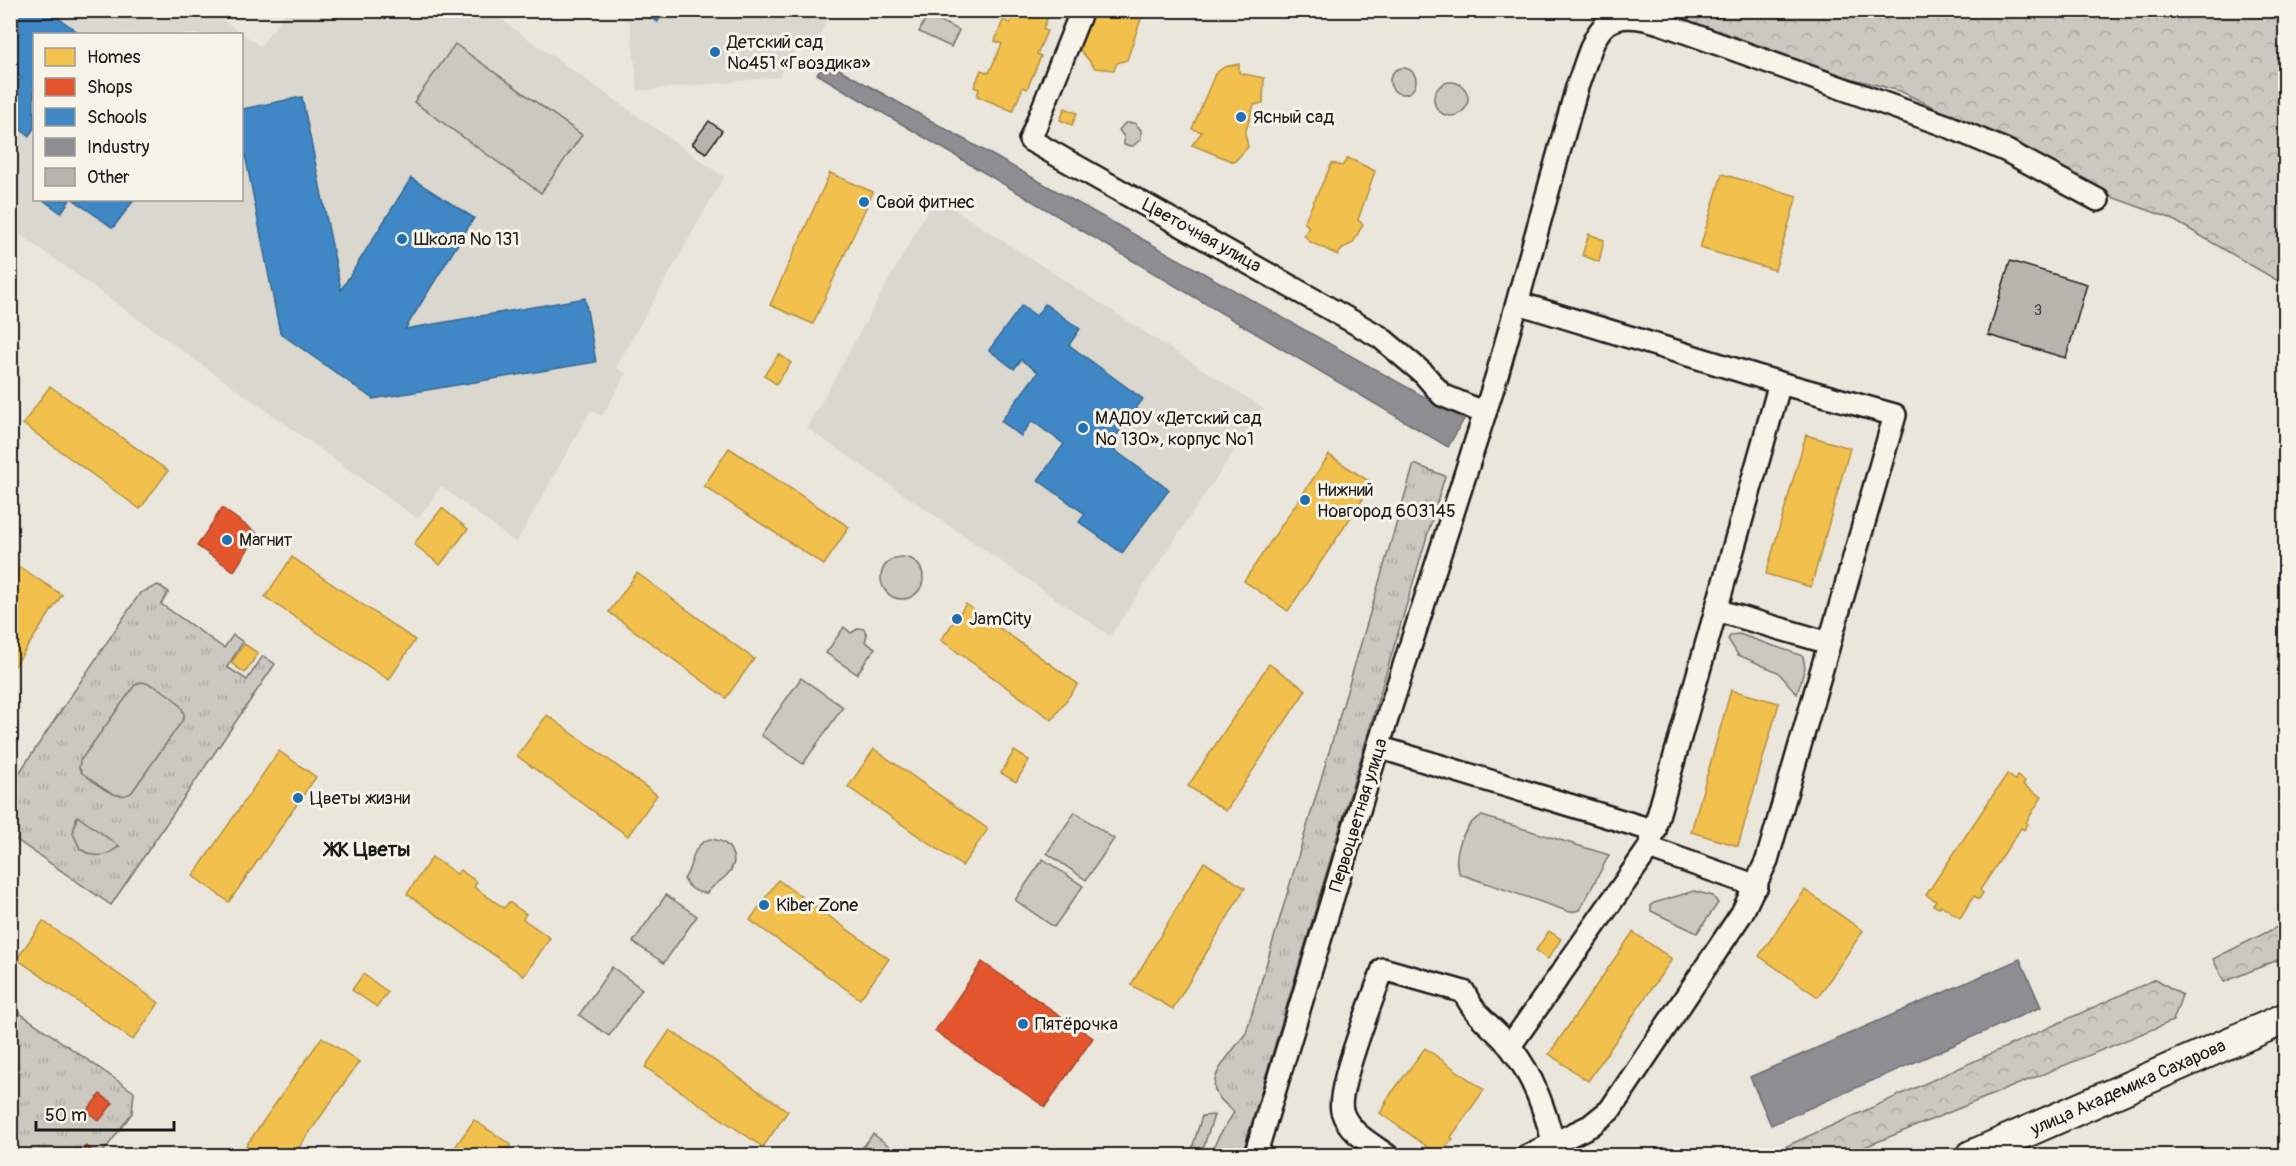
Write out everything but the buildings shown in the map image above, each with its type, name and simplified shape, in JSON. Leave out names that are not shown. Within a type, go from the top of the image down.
[{"type":"main road","name":"улица Академика Сахарова","points":[[1971,1155],[2286,1018]]},
{"type":"street","name":"Цветочная улица","points":[[1082,10],[1030,140],[1380,337],[1424,374],[1442,395],[1485,413]]},
{"type":"street","name":"Первоцветная улица","points":[[1255,1155],[1378,747],[1485,413],[1518,303],[1577,87],[1594,41],[1604,24],[1613,18],[1625,16],[1639,16],[1660,23],[1950,127],[2005,150],[2098,200]]},
{"type":"street","points":[[1518,303],[1780,383],[1895,415],[1767,860],[1756,886],[1742,913],[1610,1110],[1590,1126],[1527,1155]]},
{"type":"street","points":[[1510,1046],[1652,840],[1780,383]]},
{"type":"street","points":[[1716,610],[1829,643]]},
{"type":"street","points":[[1378,747],[1652,840],[1756,886]]},
{"type":"street","points":[[1388,1155],[1352,1128],[1342,1110],[1343,1089],[1383,969],[1464,992],[1471,1009],[1510,1046],[1540,1097],[1554,1144]]},
{"type":"shaded area","name":"Школа № 131","points":[[11,11],[210,11],[241,33],[33,33],[33,201],[243,201],[243,34],[260,46],[287,11],[489,11],[724,177],[616,367],[626,374],[602,416],[591,410],[516,543],[441,486],[418,519],[11,228]]},
{"type":"shaded area","name":"Детский сад №451 «Гвоздика»","points":[[611,11],[830,11],[816,44],[791,54],[779,77],[638,91],[630,23]]},
{"type":"shaded area","points":[[935,197],[1263,408],[1110,636],[807,428]]},
{"type":"green space","points":[[1592,11],[2285,11],[2285,285],[2170,218],[2025,166],[2000,139],[1900,91]]},
{"type":"green space","points":[[927,15],[959,30],[951,47],[919,32]]},
{"type":"green space","points":[[455,44],[582,135],[541,193],[414,102]]},
{"type":"green space","points":[[1403,68],[1412,72],[1416,81],[1412,90],[1403,94],[1394,90],[1390,81],[1394,72]]},
{"type":"green space","points":[[1451,82],[1463,87],[1468,99],[1463,111],[1451,116],[1439,111],[1434,99],[1439,87]]},
{"type":"green space","points":[[1125,123],[1135,123],[1141,130],[1141,139],[1133,146],[1124,145],[1124,137],[1119,130]]},
{"type":"green space","points":[[1414,464],[1445,476],[1242,1155],[1211,1155],[1218,1137],[1234,1112],[1217,1095],[1214,1088],[1215,1080],[1223,1063],[1246,1033]]},
{"type":"green space","points":[[902,557],[917,563],[923,578],[917,593],[902,599],[887,593],[881,578],[887,563]]},
{"type":"green space","points":[[158,585],[169,592],[161,604],[224,648],[233,635],[243,642],[227,667],[247,680],[263,656],[275,664],[111,905],[11,836],[11,785],[140,593]]},
{"type":"green space","points":[[844,627],[851,633],[859,628],[864,629],[867,635],[865,642],[875,648],[857,674],[826,653]]},
{"type":"green space","points":[[1739,634],[1803,656],[1805,668],[1797,694],[1778,672],[1738,655],[1728,639],[1731,635]]},
{"type":"green space","points":[[801,678],[843,707],[803,764],[761,735]]},
{"type":"green space","points":[[141,682],[154,686],[175,700],[184,718],[132,792],[120,796],[107,791],[82,773],[79,768],[80,761],[135,685]]},
{"type":"green space","points":[[1075,812],[1114,839],[1086,880],[1047,853]]},
{"type":"green space","points":[[77,816],[119,846],[105,855],[90,854],[80,849],[73,833]]},
{"type":"green space","points":[[1482,816],[1609,855],[1580,910],[1570,912],[1460,874],[1457,859],[1460,841],[1475,819]]},
{"type":"green space","points":[[710,839],[727,845],[734,861],[727,875],[707,893],[703,893],[691,888],[684,879],[695,851],[703,842]]},
{"type":"green space","points":[[1043,859],[1083,886],[1054,927],[1015,900]]},
{"type":"green space","points":[[1694,891],[1713,896],[1718,903],[1697,933],[1651,911],[1651,905],[1654,903]]},
{"type":"green space","points":[[666,895],[697,916],[664,963],[633,942]]},
{"type":"green space","points":[[2285,923],[2285,957],[2224,982],[2213,959]]},
{"type":"green space","points":[[612,967],[642,989],[609,1036],[579,1015]]},
{"type":"green space","points":[[2156,979],[2182,995],[2173,1021],[1845,1155],[1767,1155]]},
{"type":"green space","points":[[11,1007],[134,1092],[132,1113],[101,1155],[30,1155],[11,1142]]},
{"type":"green space","points":[[1214,1115],[1201,1155],[1190,1155],[1202,1116]]},
{"type":"green space","points":[[873,1134],[901,1155],[857,1155]]},
{"type":"place","name":"Детский сад №451 «Гвоздика»","points":[[715,52]]},
{"type":"place","name":"Ясный сад","points":[[1241,117]]},
{"type":"place","name":"Свой фитнес","points":[[864,202]]},
{"type":"place","name":"Школа № 131","points":[[402,239]]},
{"type":"place","name":"МАДОУ «Детский сад № 130», корпус №1","points":[[1083,428]]},
{"type":"place","name":"Нижний Новгород 603145","points":[[1305,500]]},
{"type":"place","name":"Магнит","points":[[227,540]]},
{"type":"place","name":"JamCity","points":[[957,619]]},
{"type":"place","name":"Цветы жизни","points":[[298,798]]},
{"type":"place","name":"Kiber Zone","points":[[764,905]]},
{"type":"place","name":"Пятёрочка","points":[[1023,1024]]},
{"type":"district","name":"ЖК Цветы","points":[[368,849]]}]
